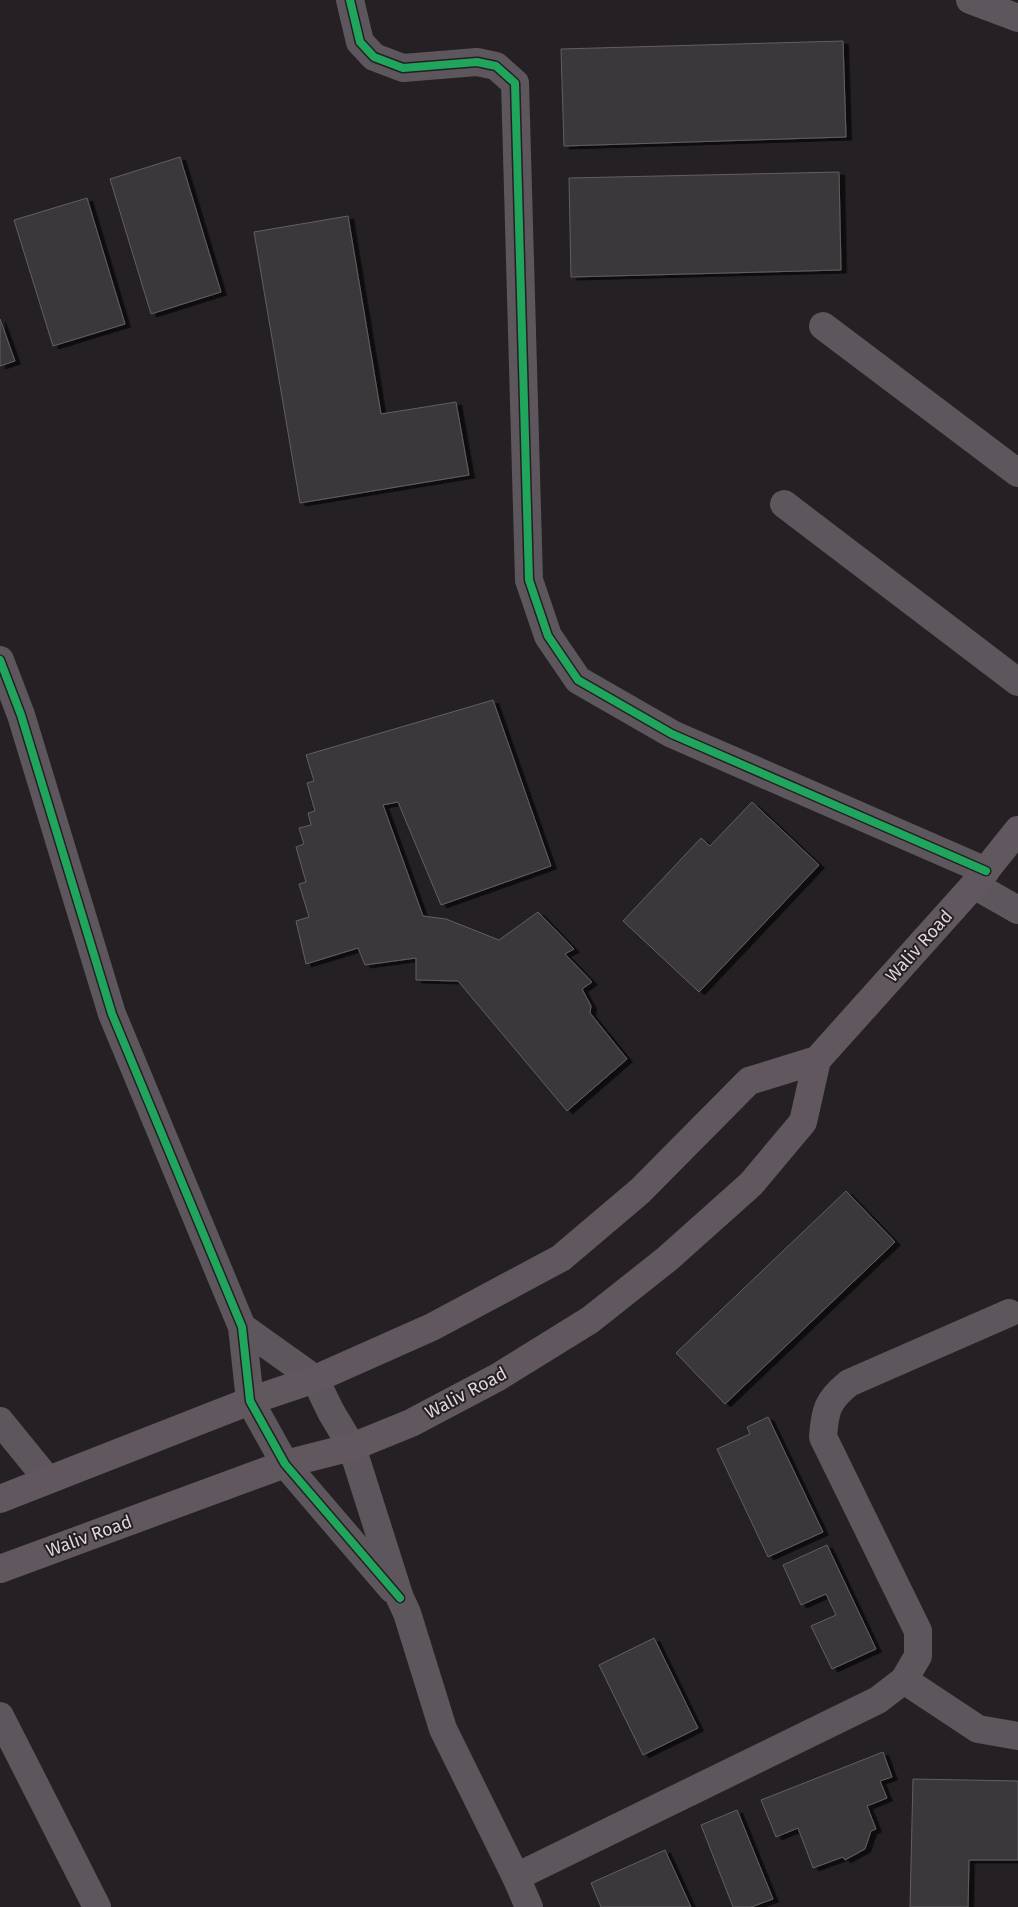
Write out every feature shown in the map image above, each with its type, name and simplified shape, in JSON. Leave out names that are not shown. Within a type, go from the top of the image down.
[{"type":"main road","name":"Waliv Road","points":[[0,1569],[285,1464],[352,1447],[411,1423],[498,1377],[590,1320],[667,1259],[751,1184],[803,1122],[817,1060],[980,878],[1018,830]]},
{"type":"main road","points":[[0,1499],[250,1401],[315,1379],[432,1327],[561,1258],[640,1191],[749,1081],[817,1060]]},
{"type":"street","points":[[350,0],[360,42],[374,57],[403,68],[476,62],[496,66],[515,83],[530,580],[548,636],[578,680],[672,734],[980,878],[1018,910]]},
{"type":"street","points":[[970,0],[1018,18]]},
{"type":"street","points":[[823,326],[1018,472]]},
{"type":"street","points":[[784,504],[1018,682]]},
{"type":"street","points":[[0,660],[21,715],[112,1014],[242,1327],[250,1401],[285,1464],[400,1598]]},
{"type":"street","points":[[516,1877],[878,1700],[904,1680],[918,1656],[918,1632],[823,1437],[825,1413],[835,1394],[849,1383],[1009,1313]]},
{"type":"street","points":[[242,1327],[315,1379],[331,1412],[352,1447],[444,1729],[516,1877],[528,1907]]},
{"type":"street","points":[[0,1421],[48,1480]]},
{"type":"street","points":[[904,1680],[978,1729],[1018,1736]]},
{"type":"street","points":[[0,1716],[97,1907]]},
{"type":"building","points":[[843,41],[846,137],[564,146],[561,49]]},
{"type":"building","points":[[180,157],[221,292],[151,314],[110,179]]},
{"type":"building","points":[[839,172],[841,270],[571,277],[569,178]]},
{"type":"building","points":[[87,198],[125,324],[53,346],[14,220]]},
{"type":"building","points":[[348,216],[381,414],[456,402],[469,475],[300,503],[254,232]]},
{"type":"building","points":[[0,319],[15,361],[0,366]]},
{"type":"building","points":[[493,700],[551,866],[441,905],[398,802],[383,805],[423,916],[446,919],[499,940],[538,912],[574,949],[565,954],[592,982],[582,989],[591,1006],[590,1013],[627,1059],[567,1111],[458,981],[416,980],[416,958],[365,965],[358,948],[306,964],[296,921],[309,917],[299,884],[306,882],[296,847],[304,844],[299,828],[311,825],[308,813],[315,811],[307,783],[314,781],[306,755]]},
{"type":"building","points":[[752,802],[819,865],[699,992],[623,921],[701,838],[710,846]]},
{"type":"building","points":[[846,1191],[895,1242],[725,1404],[676,1353]]},
{"type":"building","points":[[768,1417],[823,1532],[768,1557],[717,1449],[750,1434],[747,1427]]},
{"type":"building","points":[[827,1545],[876,1649],[832,1669],[811,1626],[836,1615],[826,1594],[801,1605],[783,1565]]},
{"type":"building","points":[[654,1638],[698,1728],[643,1755],[599,1665]]},
{"type":"building","points":[[883,1752],[892,1777],[880,1781],[887,1798],[867,1806],[876,1829],[871,1831],[865,1849],[845,1860],[843,1857],[813,1868],[798,1828],[776,1837],[761,1800]]},
{"type":"building","points":[[913,1779],[1018,1781],[1018,1860],[969,1860],[968,1907],[910,1907]]},
{"type":"building","points":[[737,1810],[773,1899],[751,1907],[733,1907],[701,1825]]},
{"type":"building","points":[[665,1850],[691,1907],[601,1907],[591,1883]]},
{"type":"cycle path","points":[[350,0],[360,42],[374,57],[403,68],[477,62],[496,66],[515,83],[529,580],[548,636],[578,680],[672,734],[986,871]]},
{"type":"cycle path","points":[[0,660],[21,715],[112,1014],[242,1327],[250,1401],[285,1464],[400,1598]]}]
